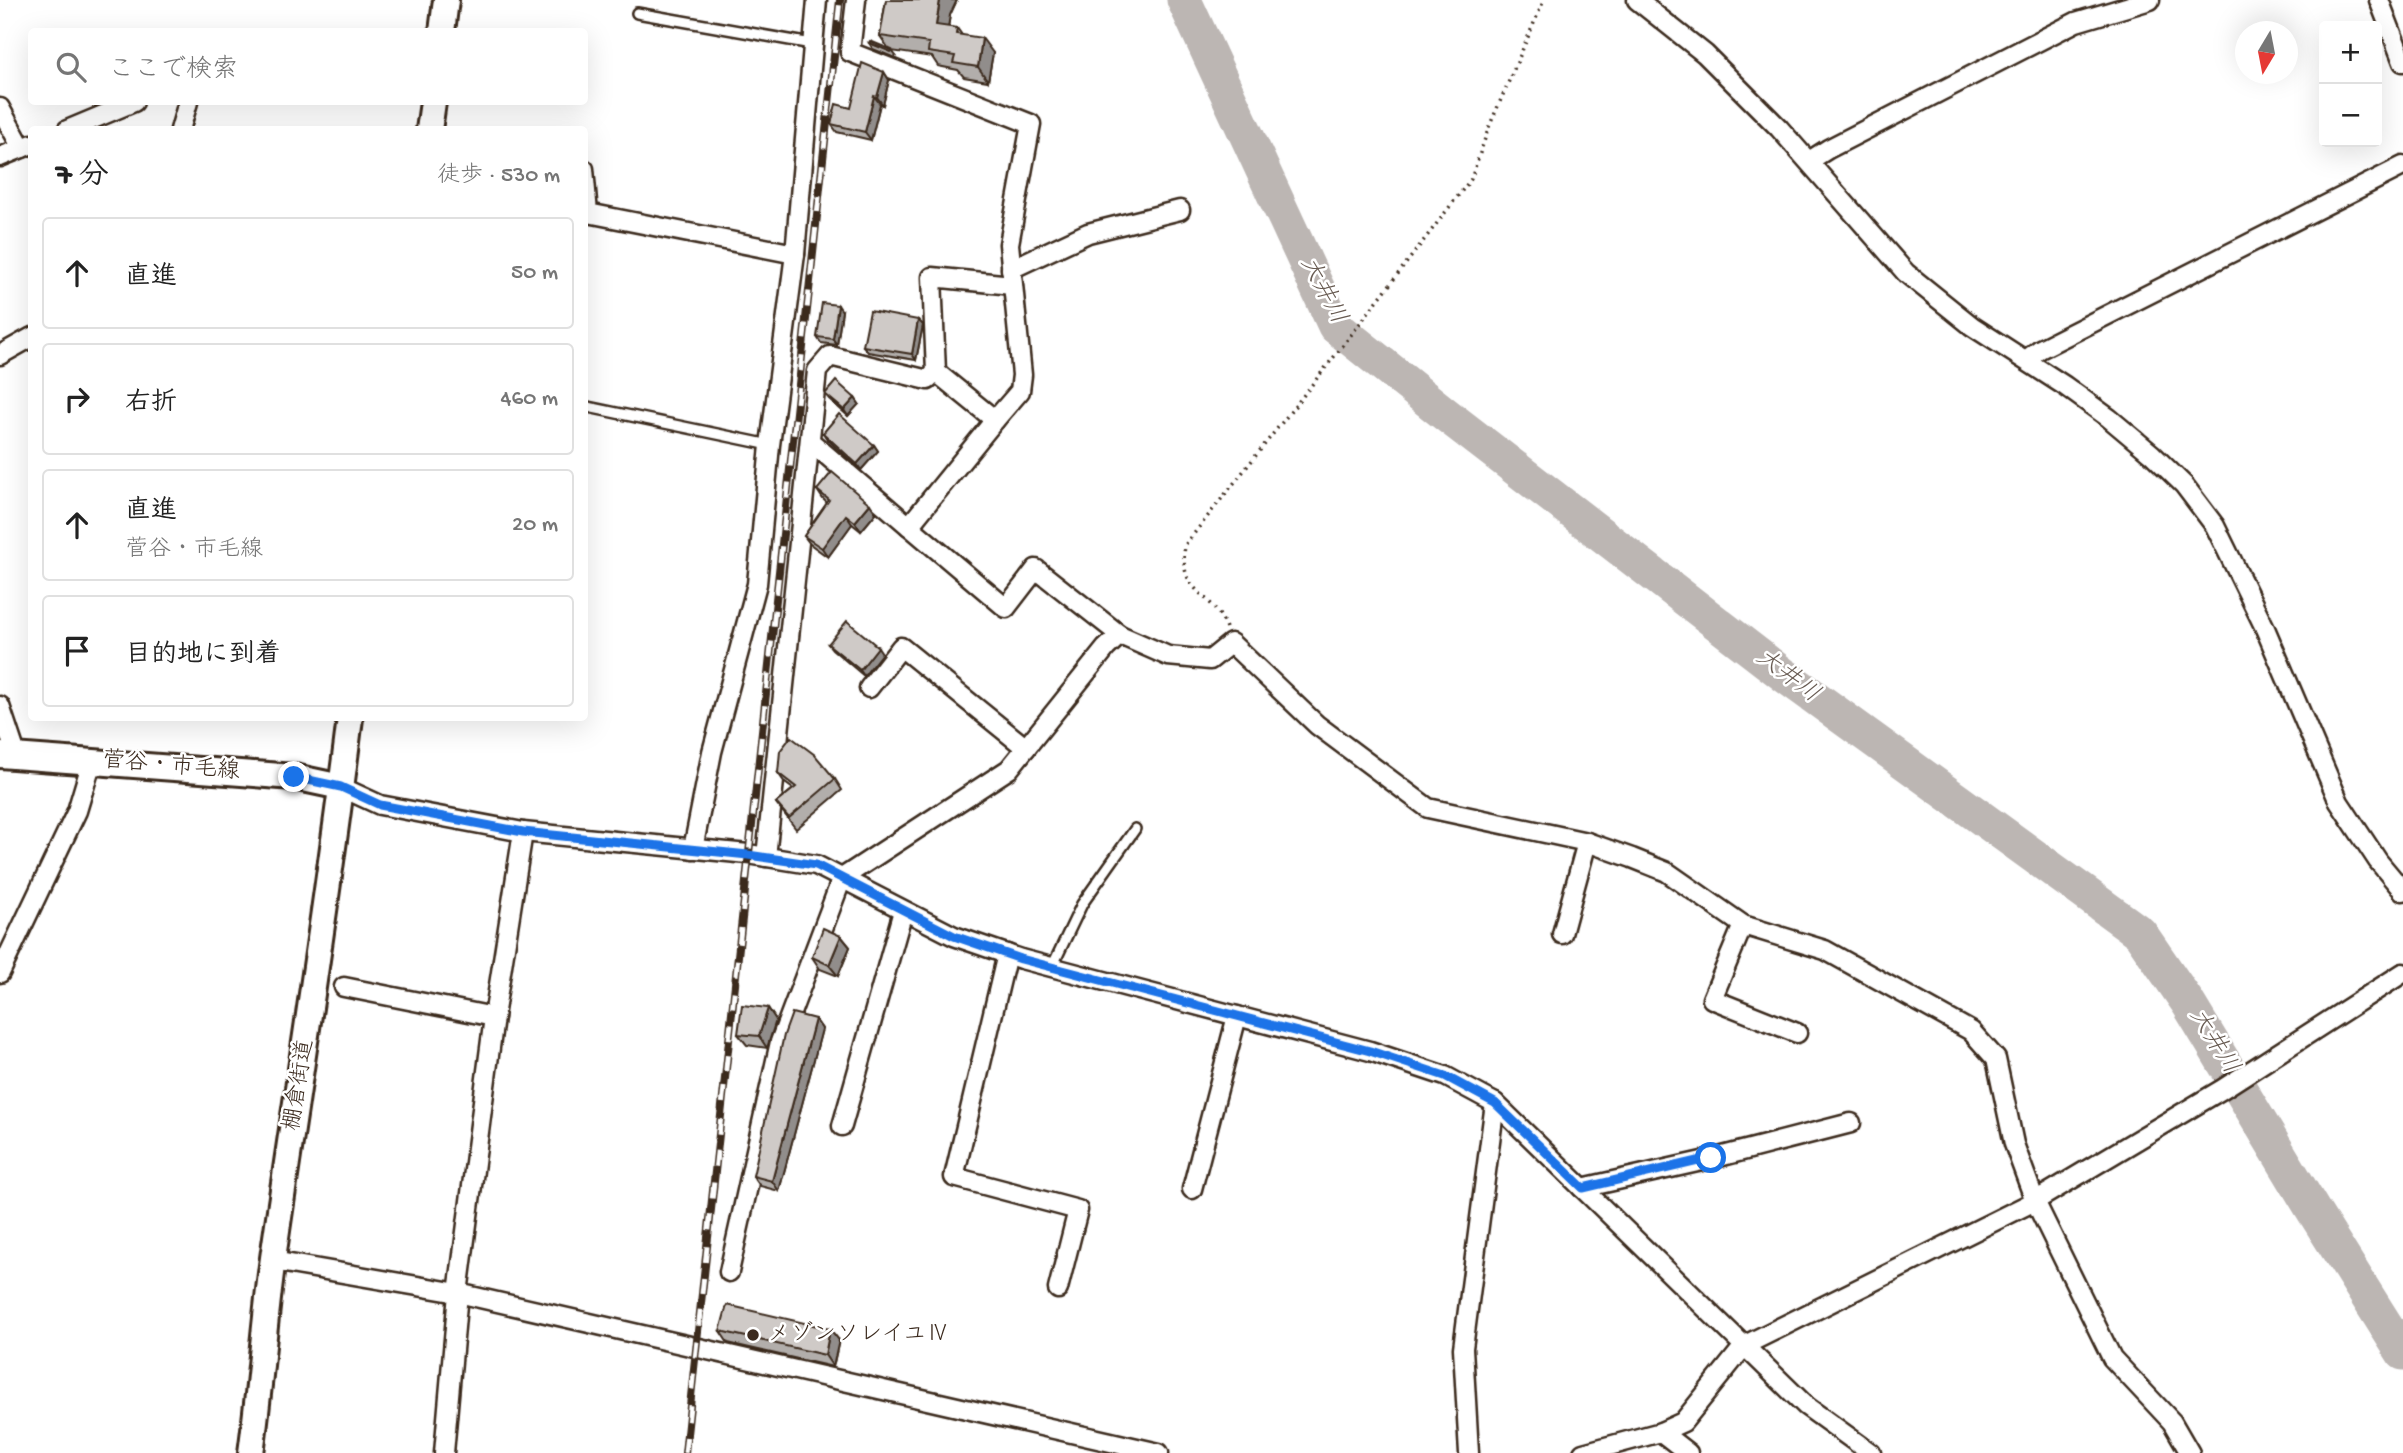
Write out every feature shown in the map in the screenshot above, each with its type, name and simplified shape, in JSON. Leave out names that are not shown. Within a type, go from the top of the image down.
[{"type":"street","points":[[442,28],[446,0]]},
{"type":"street","points":[[692,849],[712,752],[757,584],[770,445],[795,254],[817,0]]},
{"type":"street","points":[[856,0],[850,52],[1031,124],[1009,244],[1022,375],[1020,391],[909,526]]},
{"type":"street","points":[[1637,0],[1705,54],[1779,128],[1906,273],[1972,326],[2109,418],[2184,485],[2216,526],[2264,626],[2339,802],[2378,861],[2403,891]]},
{"type":"street","points":[[1809,161],[2076,22],[2150,0]]},
{"type":"street","points":[[2379,0],[2403,62]]},
{"type":"street","points":[[77,126],[127,105]]},
{"type":"street","points":[[181,126],[187,105]]},
{"type":"street","points":[[430,126],[433,105]]},
{"type":"street","points":[[0,108],[27,146],[0,157]]},
{"type":"street","points":[[2025,360],[2040,349],[2403,166]]},
{"type":"street","points":[[766,857],[817,372],[830,356],[928,380],[936,372],[932,277],[1011,277],[1088,233],[1180,210]]},
{"type":"street","points":[[588,213],[795,254]]},
{"type":"street","points":[[0,355],[28,339]]},
{"type":"street","points":[[936,372],[995,420]]},
{"type":"street","points":[[810,441],[1006,608],[1036,569],[1120,635],[1168,656],[1210,660],[1231,643],[1317,725],[1427,808],[1587,842],[1667,872],[1743,925],[1825,950],[1971,1031],[1996,1059],[2014,1144],[2035,1201],[2112,1359],[2172,1422],[2190,1453]]},
{"type":"street","points":[[729,1272],[780,1042],[842,878],[1009,769],[1120,635]]},
{"type":"street","points":[[869,688],[901,647],[1026,748]]},
{"type":"street","points":[[0,706],[9,756]]},
{"type":"street","name":"棚倉街道","points":[[251,1453],[273,1261],[310,1016],[350,721]]},
{"type":"street","name":"菅谷・市毛線","points":[[9,756],[294,777],[341,787]]},
{"type":"street","points":[[0,973],[77,811],[92,761]]},
{"type":"street","points":[[341,787],[380,805],[523,832],[766,857],[816,865],[954,936],[1007,954],[1370,1051],[1445,1076],[1495,1103],[1806,1406],[1871,1453]]},
{"type":"street","points":[[444,1453],[458,1293],[494,1017],[523,832]]},
{"type":"street","points":[[1562,934],[1587,842]]},
{"type":"street","points":[[842,1126],[903,911]]},
{"type":"street","points":[[1743,925],[1712,999],[1797,1033]]},
{"type":"street","points":[[1007,954],[954,1177],[1079,1210],[1058,1289]]},
{"type":"street","points":[[1583,1453],[1661,1432],[1683,1422],[1745,1346],[2035,1201],[2221,1090],[2403,973]]},
{"type":"street","points":[[344,987],[494,1017]]},
{"type":"street","points":[[1192,1189],[1237,1016]]},
{"type":"street","points":[[1469,1453],[1463,1348],[1495,1103]]},
{"type":"street","points":[[1583,1188],[1852,1122]]},
{"type":"street","points":[[273,1261],[458,1293],[1149,1452]]},
{"type":"street","points":[[1661,1432],[1688,1453]]},
{"type":"lane","points":[[637,13],[812,44]]},
{"type":"lane","points":[[588,407],[770,445]]},
{"type":"lane","points":[[1052,967],[1082,904],[1135,829]]},
{"type":"path","points":[[1231,643],[1221,613],[1186,578],[1182,564],[1185,545],[1471,179],[1489,127],[1544,0]]},
{"type":"building","points":[[886,0],[940,0],[936,25],[957,28],[956,34],[982,38],[978,67],[953,63],[955,56],[928,52],[929,43],[880,36]]},
{"type":"building","points":[[870,41],[892,50],[891,52],[869,43]]},
{"type":"building","points":[[862,63],[884,72],[877,97],[874,96],[865,132],[831,124],[836,104],[851,108]]},
{"type":"building","points":[[822,303],[838,305],[833,339],[817,337]]},
{"type":"building","points":[[870,311],[918,320],[912,354],[863,346]]},
{"type":"building","points":[[836,381],[855,398],[844,410],[825,394]]},
{"type":"building","points":[[839,414],[874,445],[857,464],[823,433]]},
{"type":"building","points":[[832,472],[870,504],[855,522],[846,515],[822,548],[804,536],[829,500],[817,490]]},
{"type":"building","points":[[847,621],[878,647],[860,670],[828,644]]},
{"type":"building","points":[[791,737],[815,755],[835,779],[789,818],[776,803],[796,787],[778,773],[780,751]]},
{"type":"building","points":[[823,928],[841,936],[829,965],[812,957]]},
{"type":"building","points":[[742,1005],[768,1008],[759,1036],[738,1034]]},
{"type":"building","points":[[792,1013],[815,1019],[772,1181],[753,1176],[784,1035]]},
{"type":"building","points":[[727,1305],[830,1329],[825,1355],[720,1331]]},
{"type":"waterway","name":"大井川","points":[[1184,0],[1335,326],[1784,675],[2140,933],[2188,1003],[2403,1353]]},
{"type":"railway","points":[[685,1453],[840,0]]},
{"type":"place","name":"メゾンソレイユⅣ","points":[[753,1335]]},
{"type":"route","points":[[294,777],[341,787],[380,805],[523,832],[748,855],[816,865],[954,936],[1021,959],[1370,1051],[1445,1076],[1495,1103],[1583,1188],[1711,1158]]}]
